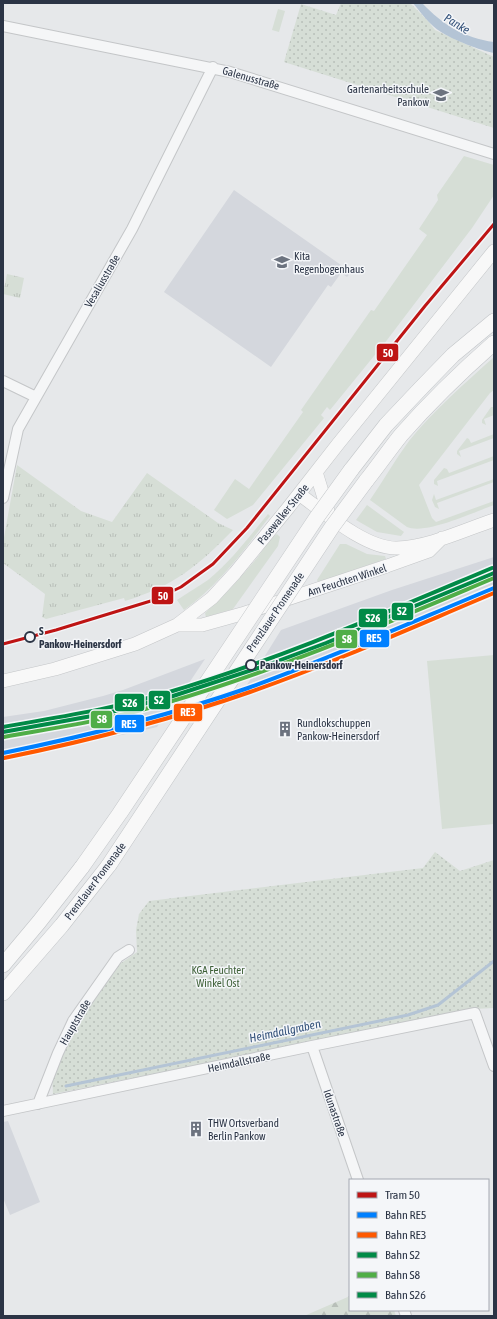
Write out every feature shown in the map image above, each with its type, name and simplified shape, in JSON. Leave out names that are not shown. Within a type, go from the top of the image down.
[{"type":"main road","name":"Pasewalker Straße","points":[[3,682],[55,669],[135,644],[177,625],[217,593],[299,494],[494,251]]},
{"type":"main road","name":"Prenzlauer Promenade","points":[[3,965],[82,867],[120,813],[308,529],[351,470],[386,425],[421,388],[453,355],[494,321]]},
{"type":"main road","name":"Prenzlauer Promenade","points":[[3,992],[62,926],[109,866],[332,527],[366,481],[401,436],[433,400],[466,367],[494,343]]},
{"type":"main road","points":[[316,472],[330,516]]},
{"type":"main road","name":"Am Feuchten Winkel","points":[[299,494],[349,530],[369,541],[396,548],[442,538],[494,520]]},
{"type":"main road","name":"Am Feuchten Winkel","points":[[177,625],[202,625],[260,608],[429,551],[442,538]]},
{"type":"street","name":"Galenusstraße","points":[[3,26],[213,68],[278,86],[494,154]]},
{"type":"street","name":"Vesaliusstraße","points":[[3,498],[18,429],[132,229],[213,68]]},
{"type":"street","points":[[3,381],[36,397]]},
{"type":"street","name":"Hauptstraße","points":[[38,1104],[58,1053],[73,1021],[118,957],[130,950]]},
{"type":"street","name":"Heimdallstraße","points":[[3,1111],[475,1013],[494,1066]]},
{"type":"street","name":"Idunastraße","points":[[312,1046],[358,1179]]},
{"type":"shaded area","points":[[234,190],[351,272],[347,277],[341,273],[331,287],[328,285],[271,367],[164,292]]},
{"type":"shaded area","points":[[494,557],[494,593],[405,633],[240,696],[281,630],[392,590]]},
{"type":"shaded area","points":[[205,659],[157,727],[3,759],[3,717],[44,711],[103,696]]},
{"type":"shaded area","points":[[8,1121],[40,1202],[10,1215],[3,1198],[3,1122]]},
{"type":"green space","name":"Gartenarbeitsschule Pankow","points":[[341,3],[410,3],[435,30],[494,57],[494,128],[284,62],[301,4],[336,15]]},
{"type":"green space","points":[[278,9],[285,11],[279,32],[272,30]]},
{"type":"green space","points":[[464,156],[494,165],[494,195],[472,228],[387,340],[330,410],[327,407],[321,415],[324,418],[253,505],[227,519],[214,510],[235,479],[249,489],[303,412],[301,410],[371,310],[374,311],[427,235],[419,229],[438,200],[437,195]]},
{"type":"green space","points":[[7,274],[24,278],[20,298],[3,294]]},
{"type":"green space","points":[[494,357],[494,390],[490,393],[419,485],[432,518],[436,522],[494,501],[494,505],[450,522],[426,528],[415,529],[407,527],[370,500],[409,441],[450,398]]},
{"type":"green space","points":[[491,407],[493,407],[494,415],[484,419],[486,425],[482,423],[482,420]]},
{"type":"green space","points":[[494,434],[494,438],[459,451],[461,457],[457,454],[457,451],[467,438],[471,443]]},
{"type":"green space","points":[[494,456],[494,460],[437,481],[438,486],[434,484],[434,480],[444,468],[447,469],[449,473]]},
{"type":"green space","points":[[17,465],[81,511],[112,522],[147,473],[218,523],[233,530],[196,564],[158,589],[125,601],[124,598],[46,619],[42,617],[45,594],[3,563],[3,543]]},
{"type":"green space","points":[[494,479],[494,482],[437,503],[439,509],[435,507],[432,500],[434,494],[436,500]]},
{"type":"green space","points":[[367,505],[404,532],[401,536],[377,532],[356,520]]},
{"type":"green space","points":[[268,514],[270,516],[251,542],[220,578],[209,590],[184,610],[177,600],[208,580],[216,573],[240,548]]},
{"type":"green space","points":[[277,534],[280,537],[278,546],[233,609],[206,617],[205,613],[239,579]]},
{"type":"green space","points":[[340,544],[346,544],[367,554],[385,556],[386,559],[318,582],[317,580]]},
{"type":"green space","points":[[494,655],[494,824],[442,829],[427,661]]},
{"type":"green space","points":[[65,726],[3,741],[3,736]]},
{"type":"green space","name":"KGA Feuchter Winkel Ost","points":[[435,852],[460,871],[494,860],[494,1008],[474,1009],[53,1094],[52,1077],[65,1046],[93,998],[114,968],[137,952],[136,930],[139,914],[149,901],[423,868]]},
{"type":"green space","points":[[349,1296],[349,1311],[394,1311],[396,1316],[304,1316]]},
{"type":"water","points":[[413,3],[422,3],[446,24],[464,34],[494,42],[494,53],[482,50],[441,32],[422,15]]},
{"type":"waterway","name":"Heimdallgraben","points":[[66,1086],[408,1015],[438,1005],[494,961]]},
{"type":"tram line","name":"50","points":[[3,644],[56,630],[154,600],[181,587],[213,564],[247,528],[425,306],[494,224]]},
{"type":"rail line","name":"S26","points":[[3,727],[126,704],[208,680],[331,635],[492,568]]},
{"type":"rail line","name":"S2","points":[[3,732],[103,714],[167,698],[270,664],[326,643],[494,573]]},
{"type":"rail line","name":"S8","points":[[4,737],[129,713],[211,689],[293,660],[414,612],[494,578]]},
{"type":"rail line","name":"RE5","points":[[3,753],[127,725],[188,708],[248,688],[371,640],[494,588]]},
{"type":"rail line","name":"RE3","points":[[4,758],[128,729],[189,712],[250,692],[312,669],[494,593]]},
{"type":"place","name":"Gartenarbeitsschule Pankow","points":[[441,95]]},
{"type":"place","name":"Kita Regenbogenhaus","points":[[282,262]]},
{"type":"place","name":"S Pankow-Heinersdorf","points":[[30,637]]},
{"type":"place","name":"Pankow-Heinersdorf","points":[[251,665]]},
{"type":"place","name":"Rundlokschuppen Pankow-Heinersdorf","points":[[285,729]]},
{"type":"place","name":"THW Ortsverband Berlin Pankow","points":[[196,1129]]},
{"type":"water label","name":"Panke","points":[[457,24]]}]
